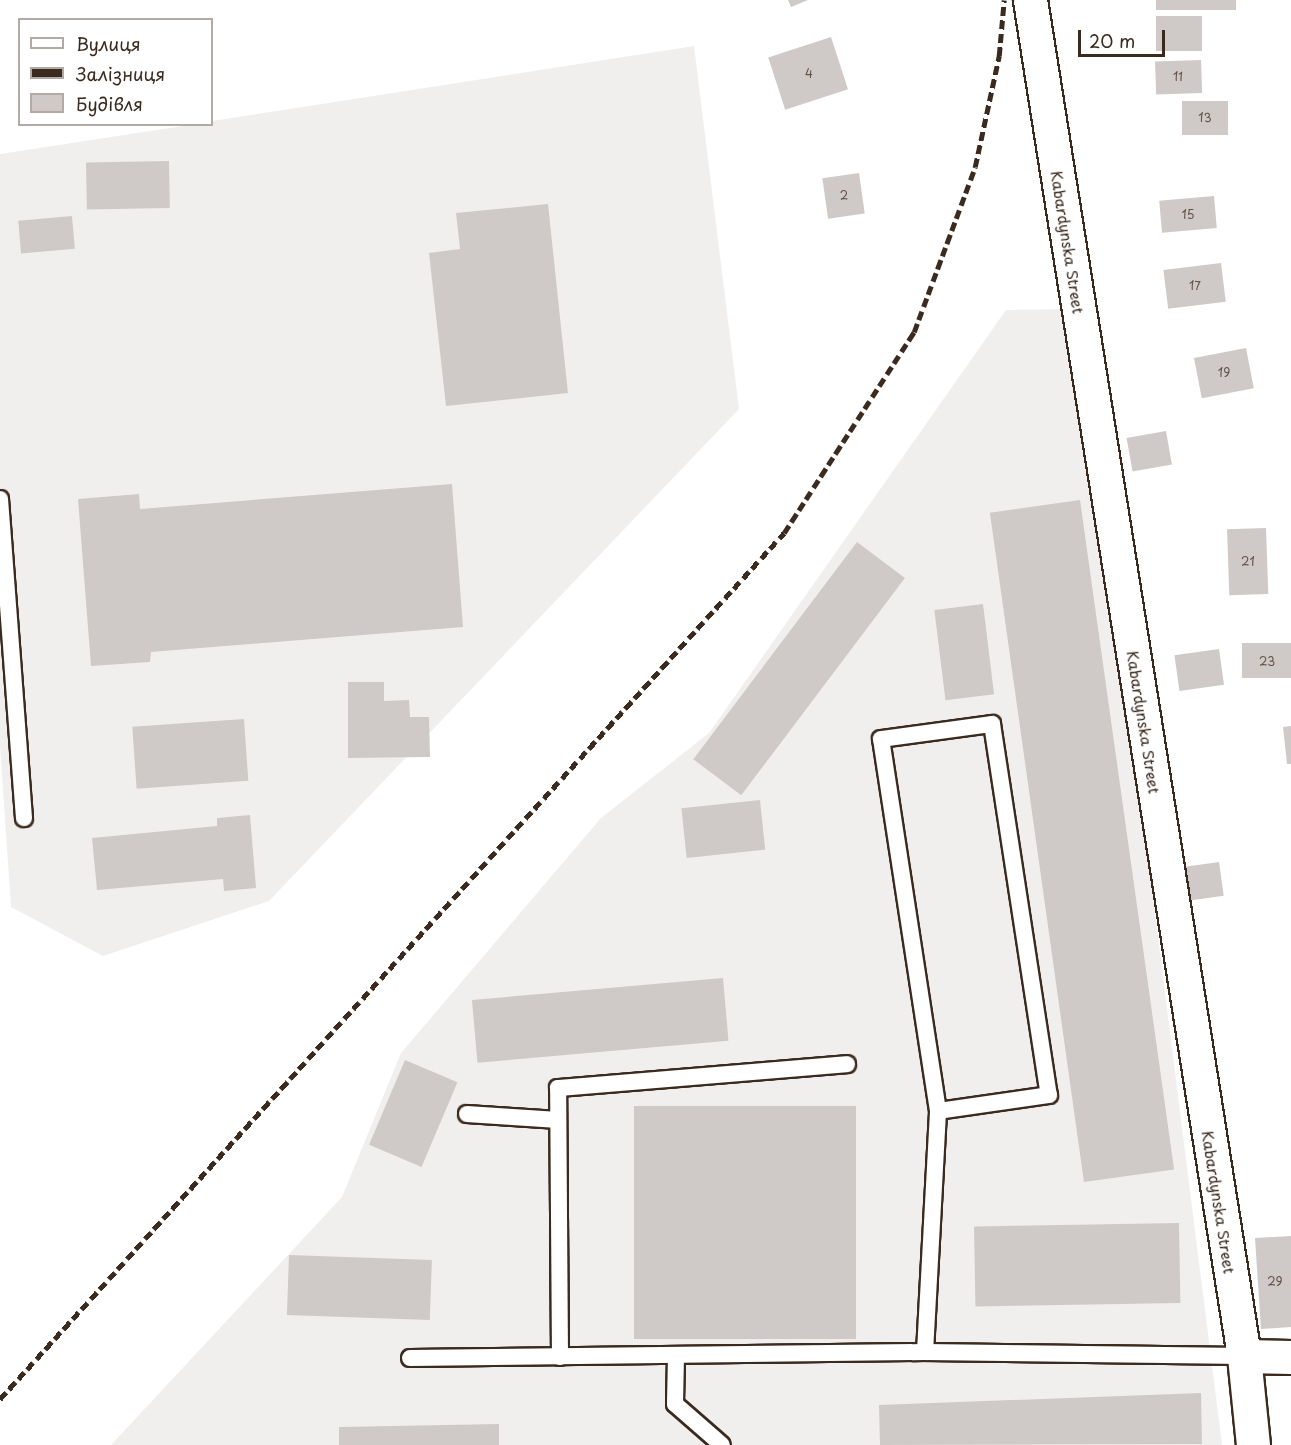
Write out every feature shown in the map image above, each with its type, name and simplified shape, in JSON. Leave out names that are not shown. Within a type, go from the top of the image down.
[{"type":"street","name":"Kabardynska Street","points":[[1029,0],[1244,1356],[1253,1445]]},
{"type":"street","points":[[1244,1356],[1291,1357]]},
{"type":"lane","points":[[0,500],[24,818]]},
{"type":"lane","points":[[925,1352],[938,1111],[881,739],[992,724],[1049,1095],[938,1111]]},
{"type":"lane","points":[[560,1357],[558,1088],[847,1064]]},
{"type":"lane","points":[[468,1114],[558,1120]]},
{"type":"lane","points":[[410,1358],[925,1352],[1244,1356]]},
{"type":"lane","points":[[676,1356],[675,1404],[722,1445]]},
{"type":"shaded area","points":[[694,46],[739,409],[269,901],[103,956],[11,907],[0,745],[0,154],[182,126],[213,126],[213,121]]},
{"type":"shaded area","points":[[1079,309],[1222,1445],[111,1445],[342,1197],[401,1053],[601,818],[709,733],[1006,310]]},
{"type":"building","points":[[788,0],[808,0],[791,7]]},
{"type":"building","points":[[1156,0],[1236,0],[1236,10],[1156,10]]},
{"type":"building","points":[[1156,16],[1202,16],[1202,51],[1156,51]]},
{"type":"building","points":[[831,37],[848,89],[785,110],[768,57]]},
{"type":"building","points":[[1201,60],[1202,93],[1156,95],[1155,62]]},
{"type":"building","points":[[1182,101],[1228,101],[1228,135],[1182,135]]},
{"type":"building","points":[[169,161],[170,208],[87,209],[86,162]]},
{"type":"building","points":[[859,173],[865,214],[828,219],[822,178]]},
{"type":"building","points":[[1214,196],[1217,228],[1162,233],[1159,201]]},
{"type":"building","points":[[548,204],[568,393],[446,406],[429,253],[460,249],[456,213]]},
{"type":"building","points":[[72,216],[75,249],[21,254],[18,221]]},
{"type":"building","points":[[1221,263],[1226,302],[1168,309],[1163,270]]},
{"type":"building","points":[[1246,348],[1254,388],[1202,398],[1194,358]]},
{"type":"building","points":[[1166,431],[1172,464],[1133,471],[1127,438]]},
{"type":"building","points":[[452,484],[463,627],[151,652],[150,662],[91,666],[78,499],[139,494],[140,509]]},
{"type":"building","points":[[1080,500],[1174,1169],[1084,1182],[990,513]]},
{"type":"building","points":[[1266,528],[1268,594],[1229,595],[1227,529]]},
{"type":"building","points":[[857,542],[905,578],[741,795],[693,759]]},
{"type":"building","points":[[983,604],[994,694],[945,700],[934,610]]},
{"type":"building","points":[[1242,643],[1291,643],[1291,678],[1242,678]]},
{"type":"building","points":[[1219,649],[1224,685],[1179,691],[1174,655]]},
{"type":"building","points":[[348,682],[384,682],[384,701],[409,700],[410,717],[429,717],[430,757],[348,758]]},
{"type":"building","points":[[244,719],[248,781],[137,789],[132,727]]},
{"type":"building","points":[[1291,726],[1291,764],[1287,764],[1283,727]]},
{"type":"building","points":[[760,800],[765,850],[687,858],[681,808]]},
{"type":"building","points":[[250,815],[256,888],[224,891],[223,879],[97,890],[92,838],[217,826],[217,818]]},
{"type":"building","points":[[1219,862],[1224,896],[1190,900],[1185,867]]},
{"type":"building","points":[[723,978],[728,1041],[477,1063],[472,1000]]},
{"type":"building","points":[[405,1060],[457,1082],[422,1167],[369,1145]]},
{"type":"building","points":[[634,1106],[856,1106],[856,1339],[634,1339]]},
{"type":"building","points":[[1179,1223],[1180,1303],[975,1307],[974,1227]]},
{"type":"building","points":[[1291,1236],[1291,1327],[1261,1329],[1255,1238]]},
{"type":"building","points":[[289,1255],[432,1260],[430,1320],[287,1315]]},
{"type":"building","points":[[1201,1393],[1202,1444],[880,1445],[879,1405]]},
{"type":"building","points":[[499,1424],[499,1445],[339,1445],[339,1427]]},
{"type":"railway","points":[[0,1399],[784,533],[914,332],[975,167],[999,56],[1004,0]]}]
